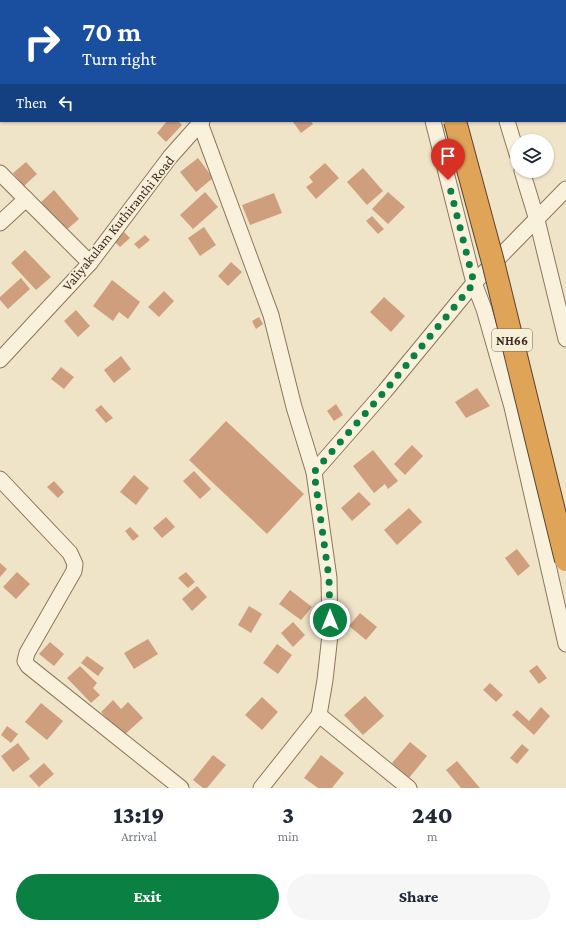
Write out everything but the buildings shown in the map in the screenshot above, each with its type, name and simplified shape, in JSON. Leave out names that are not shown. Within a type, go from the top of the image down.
[{"type":"highway","name":"NH66","points":[[455,122],[493,262],[566,560]]},
{"type":"street","points":[[201,122],[272,315],[294,407],[314,472],[329,578],[330,635],[325,680],[318,715],[261,788]]},
{"type":"street","name":"Valiyakulam Kuthiranthi Road","points":[[0,360],[90,263],[170,157],[201,122]]},
{"type":"street","points":[[433,122],[474,283],[484,309],[512,407],[566,644]]},
{"type":"street","points":[[507,122],[511,134]]},
{"type":"street","points":[[0,173],[90,263]]},
{"type":"street","points":[[524,178],[537,220],[566,339]]},
{"type":"street","points":[[314,472],[385,391],[474,283],[566,189]]},
{"type":"street","points":[[0,223],[26,199]]},
{"type":"street","points":[[0,479],[70,553],[75,564],[74,571],[27,653],[25,661],[28,666],[181,788]]},
{"type":"street","points":[[318,715],[409,788]]},
{"type":"route","points":[[330,620],[329,578],[323,524],[314,472],[385,391],[474,283],[448,180]]}]
